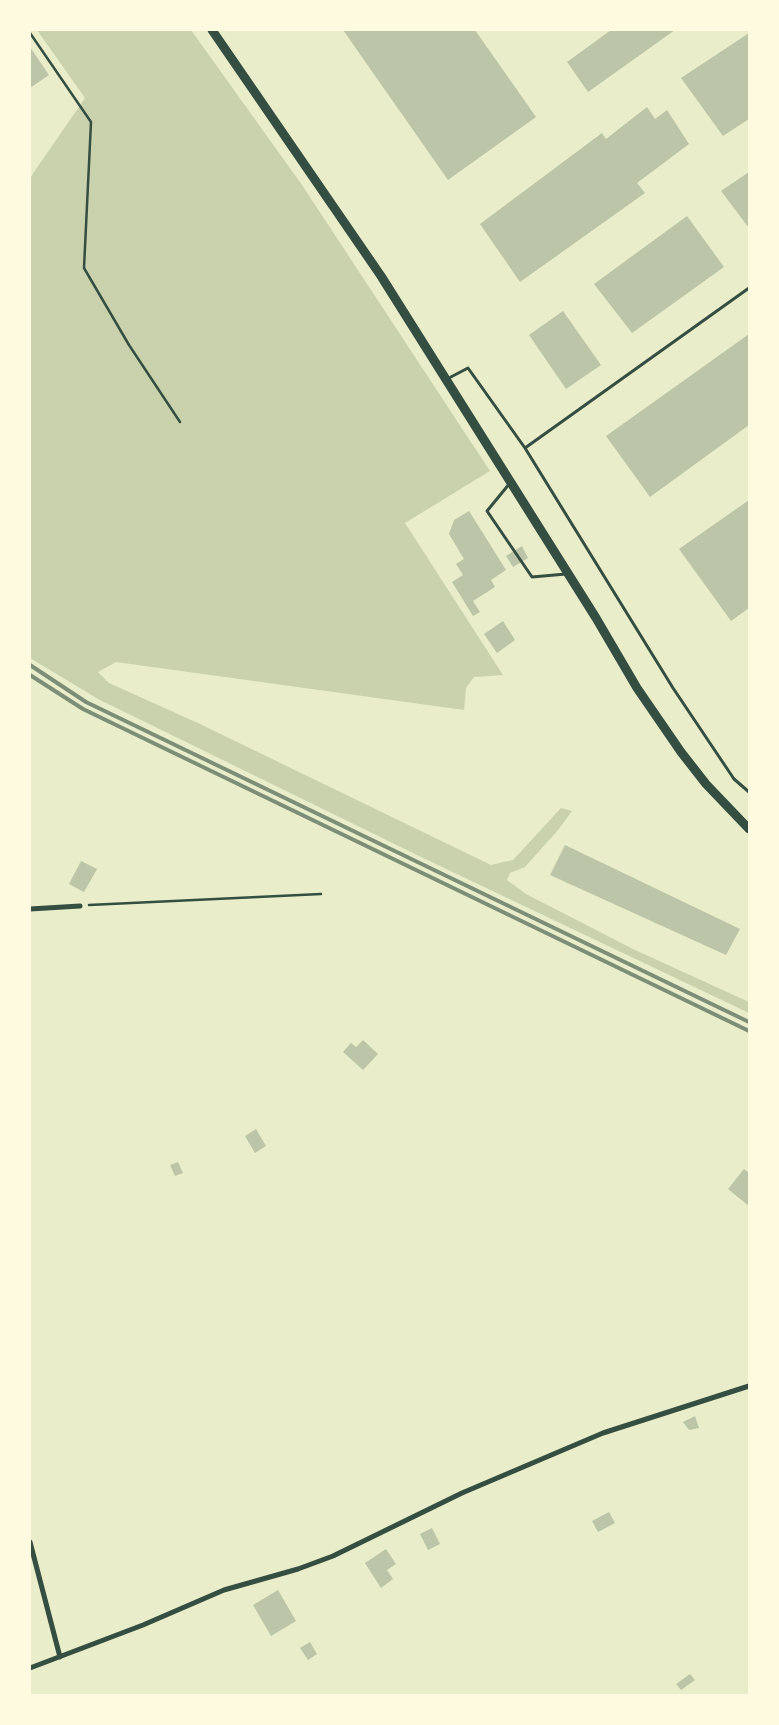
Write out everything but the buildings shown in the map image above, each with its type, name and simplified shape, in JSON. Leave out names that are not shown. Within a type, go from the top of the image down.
[{"type":"main road","points":[[212,30],[380,276],[511,482],[637,688],[681,752],[718,799],[749,829]]},
{"type":"street","points":[[30,909],[80,906]]},
{"type":"street","points":[[30,1668],[143,1625],[224,1590],[298,1569],[333,1556],[462,1493],[603,1433],[749,1386]]},
{"type":"street","points":[[30,1542],[60,1657]]},
{"type":"lane","points":[[526,448],[749,288]]},
{"type":"lane","points":[[446,379],[468,368],[526,448],[674,688],[734,779],[749,792]]},
{"type":"lane","points":[[511,482],[487,511],[532,577],[568,574]]},
{"type":"path","points":[[30,33],[91,122],[84,268],[129,345],[180,422]]},
{"type":"path","points":[[80,906],[321,894]]},
{"type":"green space","points":[[37,30],[191,30],[302,185],[490,471],[405,523],[503,675],[474,677],[466,688],[464,710],[116,662],[98,672],[109,683],[200,724],[491,865],[513,860],[561,808],[572,811],[559,829],[525,867],[510,873],[507,880],[526,894],[633,949],[749,1002],[749,1013],[419,856],[98,699],[30,658],[30,178],[85,98]]},
{"type":"railway","points":[[30,665],[86,702],[749,1022]]},
{"type":"railway","points":[[30,675],[83,709],[749,1031]]}]
